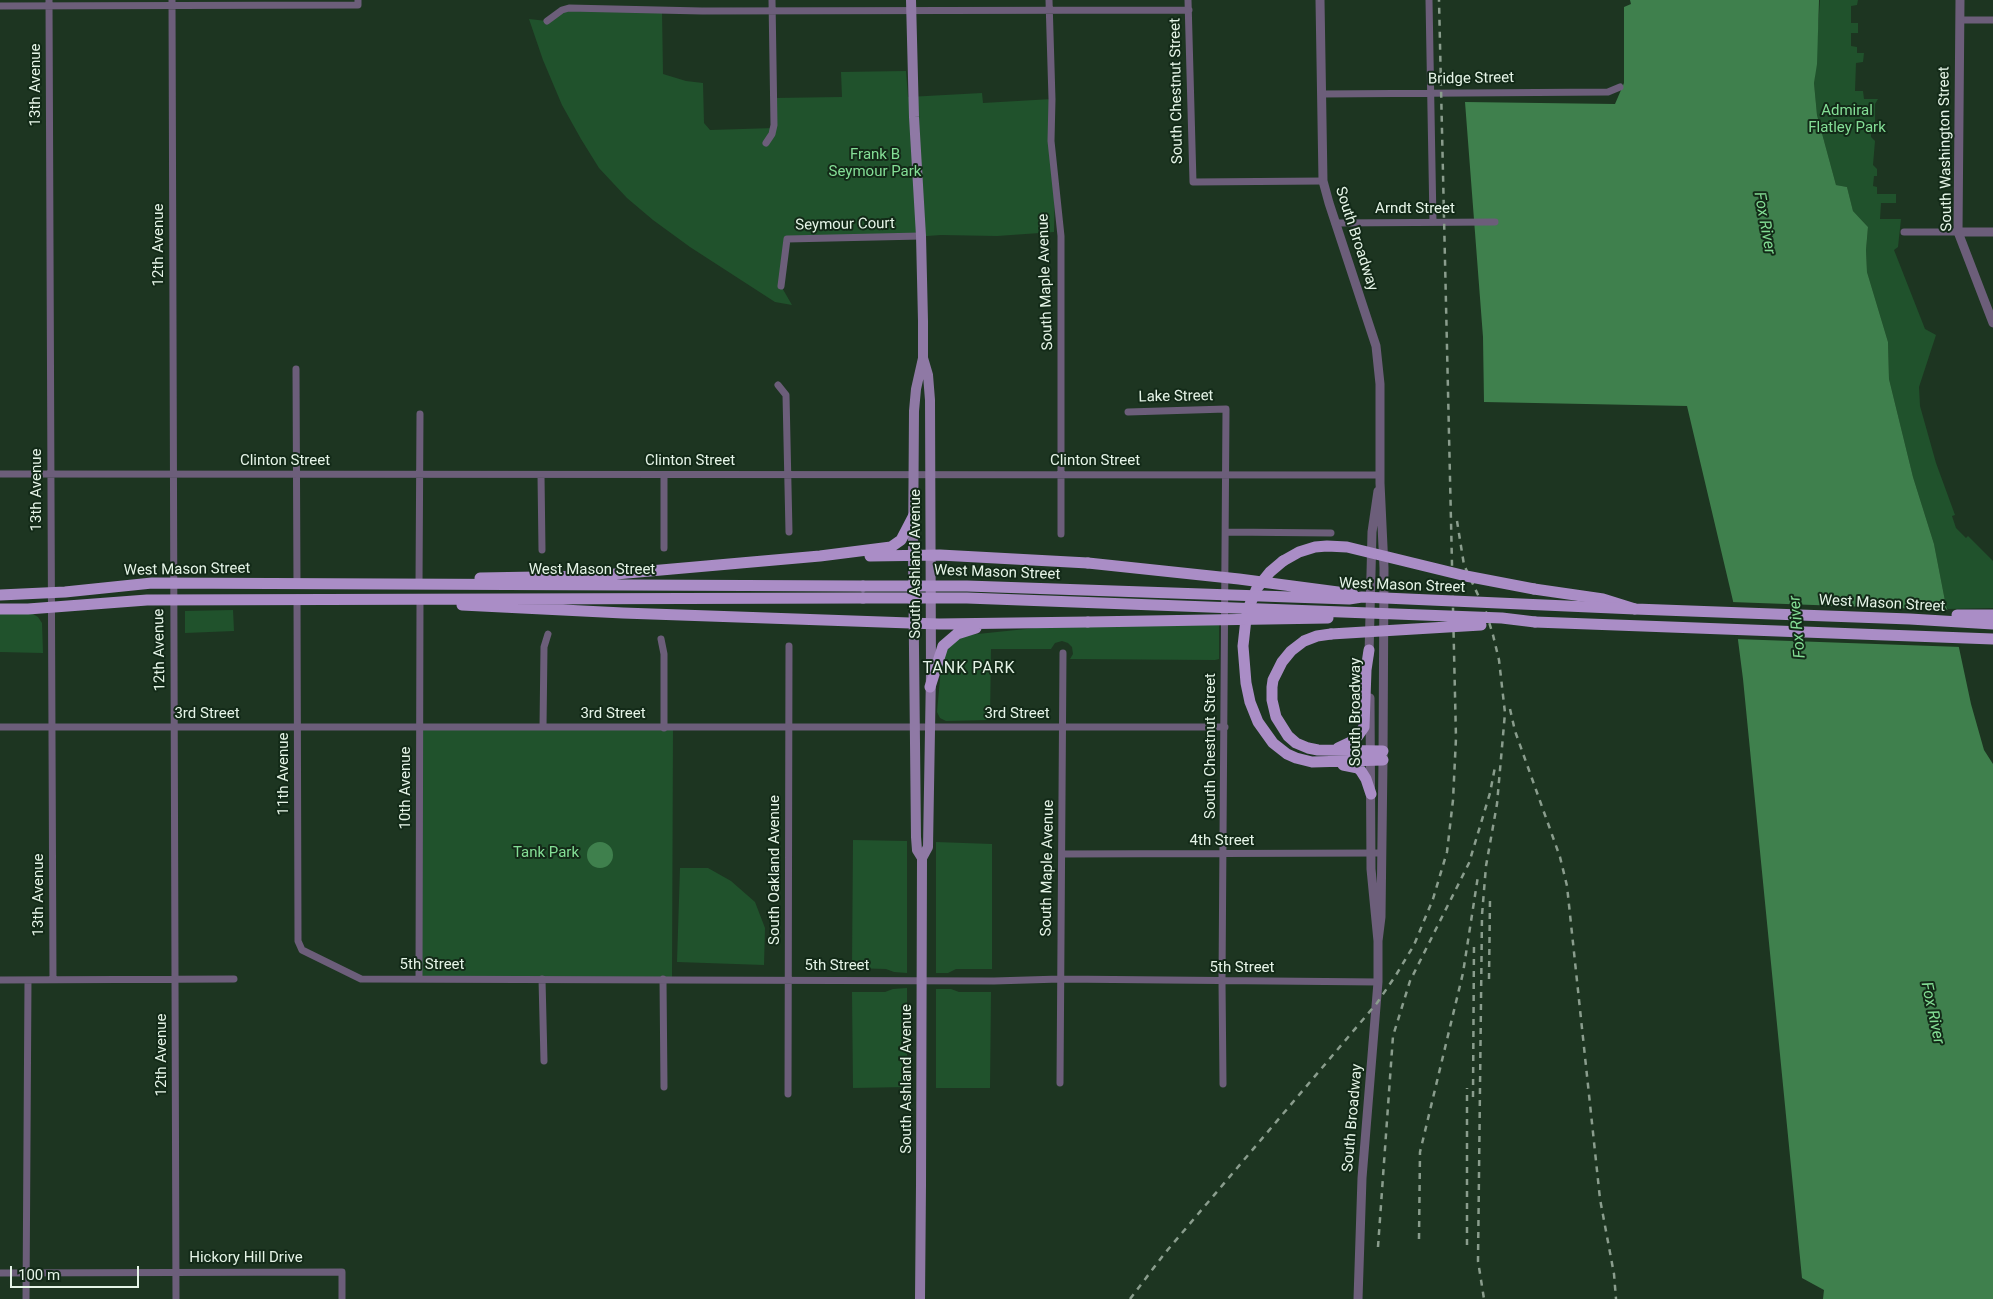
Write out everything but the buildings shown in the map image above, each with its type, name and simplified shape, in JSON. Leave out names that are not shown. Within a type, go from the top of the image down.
[{"type":"main road","name":"South Ashland Avenue","points":[[912,0],[914,123],[922,236],[923,358],[930,395],[931,474],[928,847],[922,858]]},
{"type":"main road","name":"South Ashland Avenue","points":[[920,1299],[922,858],[916,846],[913,555],[915,396],[923,358]]},
{"type":"main road","points":[[434,585],[469,579],[592,576],[820,556],[891,547],[901,540],[914,515]]},
{"type":"main road","points":[[1370,794],[1364,775],[1358,768],[1345,765],[1321,765],[1287,754],[1274,743],[1258,722],[1248,693],[1243,646],[1248,609],[1263,579],[1283,561],[1299,552],[1315,547],[1347,547],[1490,581],[1603,599],[1635,609]]},
{"type":"main road","points":[[820,556],[931,555],[1088,563],[1347,592],[1362,597]]},
{"type":"main road","name":"West Mason Street","points":[[0,595],[51,593],[139,584],[967,586],[1349,599],[1362,597],[1993,624]]},
{"type":"main road","name":"West Mason Street","points":[[0,609],[147,600],[297,598],[967,598],[1993,639]]},
{"type":"main road","points":[[424,598],[451,605],[930,624],[1329,618],[1369,613]]},
{"type":"main road","points":[[1910,619],[1993,615]]},
{"type":"main road","points":[[1370,756],[1318,750],[1299,744],[1281,728],[1274,711],[1272,694],[1274,680],[1279,668],[1291,651],[1309,638],[1324,634],[1466,625],[1502,626],[1535,622]]},
{"type":"main road","points":[[930,687],[940,653],[951,637],[964,630],[995,624]]},
{"type":"main road","points":[[1318,750],[1348,745],[1357,739],[1362,731],[1366,719],[1366,670],[1369,650]]},
{"type":"main road","points":[[1312,762],[1383,756]]},
{"type":"street","points":[[766,143],[772,134],[774,126],[772,0]]},
{"type":"street","name":"South Maple Avenue","points":[[1049,0],[1052,99],[1051,141],[1061,236],[1061,534]]},
{"type":"street","name":"South Chestnut Street","points":[[1188,0],[1193,182],[1324,181]]},
{"type":"street","name":"South Broadway","points":[[1320,0],[1324,181],[1335,223],[1376,346],[1380,384],[1380,479],[1384,568],[1381,917],[1378,940]]},
{"type":"street","points":[[1429,0],[1432,222]]},
{"type":"street","name":"South Washington Street","points":[[1960,0],[1958,232],[1993,323]]},
{"type":"street","points":[[0,6],[49,3],[358,2]]},
{"type":"street","name":"13th Avenue","points":[[49,3],[53,979]]},
{"type":"street","name":"12th Avenue","points":[[172,3],[176,1299]]},
{"type":"street","points":[[546,21],[562,10],[569,8],[670,11],[1189,10]]},
{"type":"street","points":[[1960,20],[1993,20]]},
{"type":"street","name":"Bridge Street","points":[[1322,94],[1608,92],[1620,87]]},
{"type":"street","name":"Arndt Street","points":[[1335,223],[1495,222]]},
{"type":"street","points":[[1904,232],[1993,232]]},
{"type":"street","name":"Seymour Court","points":[[781,286],[786,239],[922,236]]},
{"type":"street","points":[[296,369],[297,584]]},
{"type":"street","points":[[778,385],[786,395],[789,532]]},
{"type":"street","name":"South Chestnut Street","points":[[1223,1084],[1226,409]]},
{"type":"street","name":"Lake Street","points":[[1128,412],[1226,409]]},
{"type":"street","points":[[419,585],[420,414]]},
{"type":"street","name":"Clinton Street","points":[[0,474],[1226,475],[1380,479]]},
{"type":"street","points":[[664,474],[664,548]]},
{"type":"street","points":[[542,475],[542,550]]},
{"type":"street","name":"South Broadway","points":[[1358,1299],[1362,1178],[1378,982],[1378,940],[1371,853],[1369,650],[1373,516],[1380,479]]},
{"type":"street","points":[[1226,532],[1331,533]]},
{"type":"street","name":"11th Avenue","points":[[297,598],[298,941],[302,950]]},
{"type":"street","name":"10th Avenue","points":[[419,978],[420,728],[424,598]]},
{"type":"street","points":[[543,727],[544,648],[548,634]]},
{"type":"street","points":[[662,639],[664,654],[664,728]]},
{"type":"street","name":"South Oakland Avenue","points":[[788,1094],[789,646]]},
{"type":"street","name":"South Maple Avenue","points":[[1060,1083],[1063,652]]},
{"type":"street","name":"3rd Street","points":[[0,727],[1225,728]]},
{"type":"street","name":"4th Street","points":[[1062,854],[1224,855],[1382,853]]},
{"type":"street","name":"5th Street","points":[[302,950],[361,979],[1060,979],[1378,982]]},
{"type":"street","points":[[0,980],[234,979]]},
{"type":"street","points":[[542,979],[544,1061]]},
{"type":"street","points":[[663,979],[664,1087]]},
{"type":"street","points":[[26,1299],[28,980]]},
{"type":"street","name":"Hickory Hill Drive","points":[[0,1273],[342,1272],[342,1299]]},
{"type":"green space","name":"Admiral Flatley Park","points":[[1820,0],[1858,0],[1857,5],[1851,6],[1851,23],[1858,23],[1858,33],[1851,33],[1851,46],[1857,47],[1857,53],[1864,53],[1863,62],[1856,63],[1855,91],[1863,91],[1864,99],[1878,99],[1875,104],[1875,127],[1871,131],[1871,137],[1875,141],[1873,165],[1877,169],[1877,176],[1874,176],[1873,186],[1877,187],[1877,194],[1896,194],[1896,203],[1881,203],[1880,219],[1901,219],[1898,247],[1894,250],[1925,329],[1936,335],[1919,387],[1920,406],[1936,463],[1955,515],[1952,516],[1956,528],[1966,538],[1968,536],[1993,561],[1993,608],[1948,609],[1946,606],[1934,544],[1913,477],[1889,379],[1888,342],[1867,272],[1868,227],[1853,211],[1847,187],[1836,185],[1817,115],[1814,83]]},
{"type":"green space","name":"Frank B Seymour Park","points":[[562,10],[662,11],[663,74],[686,81],[703,83],[704,123],[710,130],[774,128],[774,98],[842,97],[841,72],[906,71],[908,97],[982,93],[983,103],[1052,99],[1055,184],[1054,232],[997,236],[941,235],[787,239],[781,286],[792,305],[775,302],[690,247],[653,220],[627,198],[599,168],[562,105],[543,60],[529,19],[547,21]]},
{"type":"green space","points":[[233,610],[234,631],[185,633],[185,611]]},
{"type":"green space","points":[[0,614],[33,614],[38,617],[42,623],[43,653],[0,652]]},
{"type":"green space","points":[[1219,625],[1219,659],[1215,660],[1070,659],[1073,654],[1072,647],[1062,641],[1055,643],[1051,649],[991,649],[990,720],[946,721],[940,718],[937,712],[941,668],[945,652],[955,640],[968,635],[1045,627]]},
{"type":"green space","name":"Tank Park","points":[[420,727],[673,728],[672,979],[419,978]]},
{"type":"green space","points":[[853,840],[907,841],[907,973],[886,969],[852,968]]},
{"type":"green space","points":[[936,842],[992,844],[992,969],[956,969],[948,973],[936,973]]},
{"type":"green space","points":[[680,868],[708,868],[731,881],[755,902],[765,928],[764,965],[677,962]]},
{"type":"green space","points":[[907,988],[907,1087],[853,1088],[852,992],[885,992],[893,989]]},
{"type":"green space","points":[[936,989],[951,989],[959,992],[991,992],[990,1088],[936,1088]]},
{"type":"water","name":"Fox River","points":[[1630,0],[1819,0],[1817,64],[1814,83],[1817,115],[1836,185],[1847,187],[1853,211],[1868,227],[1867,272],[1888,342],[1889,379],[1913,477],[1934,544],[1946,606],[1955,629],[1971,704],[1984,750],[1993,764],[1993,1299],[1823,1299],[1824,1290],[1802,1278],[1743,679],[1733,601],[1687,406],[1484,402],[1483,337],[1465,102],[1615,104],[1624,83],[1624,7],[1631,4]]},
{"type":"water","points":[[600,842],[609,846],[613,855],[609,864],[600,868],[591,864],[587,855],[591,846]]},
{"type":"pier","points":[[1731,602],[1951,610],[1958,629],[1961,647],[1735,639]]},
{"type":"railway","points":[[1130,1299],[1165,1253],[1377,1003],[1414,945],[1433,899],[1447,852],[1453,800],[1456,738],[1439,0]]},
{"type":"railway","points":[[1457,521],[1464,565],[1486,612],[1493,635],[1499,660],[1505,713],[1497,804],[1486,866],[1482,915],[1478,1261],[1484,1299]]},
{"type":"railway","points":[[1510,709],[1515,731],[1560,857],[1567,886],[1600,1199],[1614,1274],[1616,1299]]},
{"type":"railway","points":[[1378,1247],[1393,1036],[1410,981],[1469,863],[1490,793],[1495,767]]},
{"type":"railway","points":[[1419,1239],[1420,1152],[1463,973],[1478,876]]},
{"type":"railway","points":[[1489,979],[1490,899]]},
{"type":"railway","points":[[1473,1097],[1474,942]]},
{"type":"railway","points":[[1467,1088],[1467,1245]]},
{"type":"district","name":"TANK PARK","points":[[969,669]]}]
